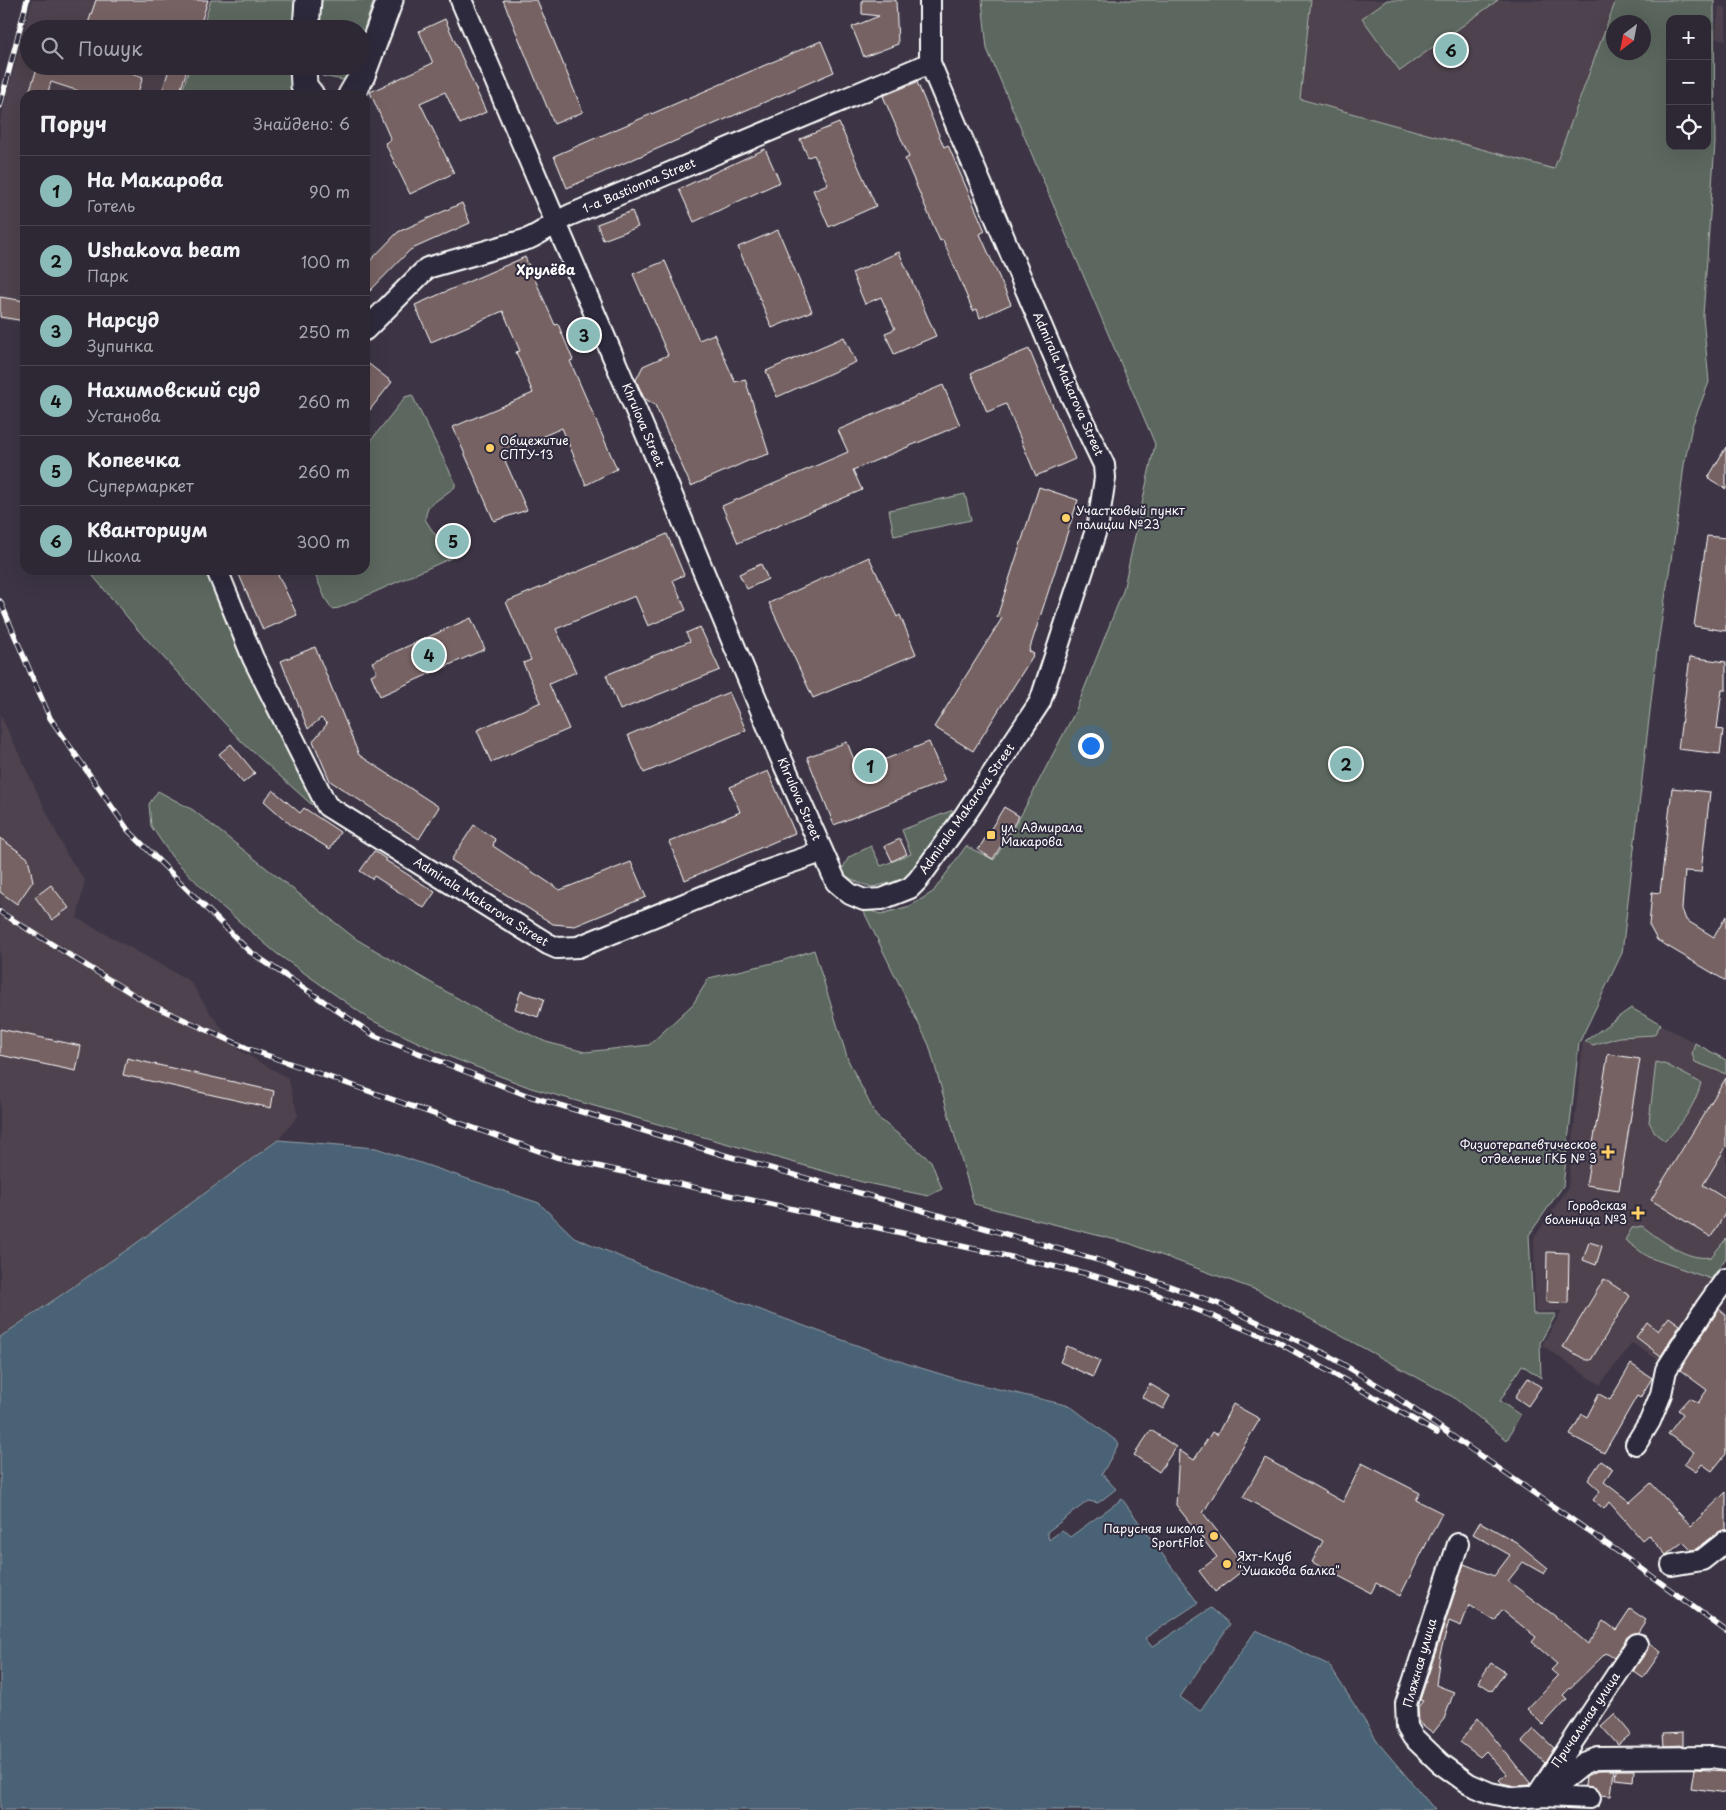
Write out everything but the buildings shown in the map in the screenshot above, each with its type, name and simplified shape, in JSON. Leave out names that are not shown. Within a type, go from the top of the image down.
[{"type":"main road","points":[[307,20],[308,0]]},
{"type":"main road","points":[[370,54],[390,0]]},
{"type":"main road","points":[[303,75],[304,86],[307,90]]},
{"type":"main road","points":[[354,90],[362,75]]},
{"type":"street","name":"Khrulova Street","points":[[461,0],[822,852]]},
{"type":"street","name":"Admirala Makarova Street","points":[[219,575],[254,658],[327,806],[548,944],[557,948],[578,947],[766,871],[822,852],[836,882],[843,889],[864,900],[882,899],[910,888],[918,880],[963,818],[1040,702],[1098,524],[1106,478],[1104,465],[1071,396],[930,63],[930,0]]},
{"type":"street","name":"1-a Bastionna Street","points":[[370,325],[427,268],[528,239],[544,232],[556,221],[930,63]]},
{"type":"street","points":[[1636,1444],[1650,1421],[1661,1394],[1666,1370],[1726,1279]]},
{"type":"street","points":[[1672,1565],[1702,1560],[1726,1541]]},
{"type":"street","name":"Пляжная улица","points":[[1458,1544],[1406,1704],[1407,1726],[1413,1737],[1440,1763],[1469,1784],[1490,1793],[1514,1798],[1539,1796],[1590,1798]]},
{"type":"street","name":"Причальная улица","points":[[1539,1796],[1637,1644]]},
{"type":"street","name":"Причальная улица","points":[[1539,1796],[1584,1763],[1598,1758],[1713,1757],[1726,1759]]},
{"type":"shaded area","points":[[32,0],[211,0],[205,20],[27,20]]},
{"type":"shaded area","points":[[1311,0],[1616,0],[1610,15],[1606,15],[1606,27],[1554,169],[1300,99]]},
{"type":"shaded area","points":[[1719,6],[1726,8],[1726,40],[1715,38]]},
{"type":"shaded area","points":[[20,46],[20,75],[187,75],[183,90],[20,90],[20,322],[0,319],[0,122]]},
{"type":"shaded area","points":[[0,714],[67,855],[85,880],[77,918],[190,981],[211,1014],[239,1050],[288,1078],[298,1116],[278,1140],[131,1247],[0,1337]]},
{"type":"shaded area","name":"Городская больница №3","points":[[1631,1008],[1726,1060],[1726,1258],[1695,1302],[1660,1361],[1632,1343],[1600,1385],[1542,1345],[1562,1311],[1535,1312],[1534,1238],[1568,1188],[1583,1042]]},
{"type":"green space","points":[[211,0],[307,0],[306,20],[205,20]]},
{"type":"green space","points":[[317,0],[374,0],[367,20],[316,20]]},
{"type":"green space","points":[[982,0],[1311,0],[1300,99],[1554,169],[1606,27],[1606,60],[1651,60],[1651,15],[1610,15],[1616,0],[1714,0],[1715,143],[1703,316],[1709,382],[1692,426],[1684,465],[1657,650],[1622,953],[1579,1043],[1563,1186],[1529,1235],[1533,1314],[1556,1314],[1540,1343],[1541,1378],[1522,1365],[1500,1401],[1520,1415],[1507,1440],[1453,1397],[1259,1291],[1128,1243],[974,1204],[929,1045],[862,908],[881,914],[910,906],[933,892],[966,846],[994,860],[1020,817],[1075,712],[1123,591],[1155,444],[987,49]]},
{"type":"green space","points":[[1387,0],[1498,0],[1400,71],[1362,18]]},
{"type":"green space","points":[[187,75],[305,75],[307,90],[183,90]]},
{"type":"green space","points":[[322,75],[348,75],[343,80]]},
{"type":"green space","points":[[412,395],[455,482],[455,487],[428,507],[425,519],[445,550],[457,546],[460,554],[339,608],[332,609],[315,575],[370,575],[370,442],[405,397]]},
{"type":"green space","points":[[965,494],[971,520],[894,536],[889,510]]},
{"type":"green space","points":[[92,575],[224,575],[321,797],[312,805],[242,742],[138,630]]},
{"type":"green space","points":[[158,791],[193,810],[356,939],[478,1010],[546,1042],[585,1052],[649,1045],[693,1004],[709,978],[781,961],[814,950],[848,1060],[876,1116],[931,1161],[942,1189],[928,1196],[862,1182],[531,1088],[445,1055],[371,1020],[276,953],[212,898],[172,857],[151,826],[149,804]]},
{"type":"green space","points":[[953,810],[921,870],[908,879],[872,887],[859,883],[840,873],[849,857],[871,846],[881,866],[911,854],[902,830]]},
{"type":"green space","points":[[1631,1008],[1661,1024],[1654,1035],[1619,1037],[1593,1045],[1585,1041]]},
{"type":"green space","points":[[1695,1043],[1726,1060],[1726,1074],[1695,1062],[1692,1054]]},
{"type":"green space","points":[[1656,1062],[1667,1065],[1701,1083],[1687,1115],[1665,1141],[1656,1134],[1649,1122]]},
{"type":"green space","points":[[1642,1226],[1674,1248],[1692,1256],[1711,1257],[1726,1239],[1726,1258],[1711,1279],[1648,1257],[1625,1240],[1632,1228]]},
{"type":"water","points":[[278,1140],[376,1148],[539,1203],[574,1237],[649,1269],[908,1364],[960,1380],[1070,1406],[1119,1443],[1102,1474],[1116,1489],[1098,1503],[1088,1501],[1047,1532],[1049,1540],[1062,1530],[1070,1537],[1122,1499],[1198,1603],[1145,1638],[1152,1647],[1211,1608],[1230,1624],[1180,1697],[1200,1711],[1256,1630],[1329,1665],[1380,1745],[1435,1810],[0,1810],[0,1337],[131,1247]]},
{"type":"railway","points":[[22,20],[27,0]]},
{"type":"railway","points":[[0,106],[20,27]]},
{"type":"railway","points":[[0,601],[50,718],[128,830],[249,951],[375,1036],[526,1095],[724,1155],[1098,1260],[1219,1304],[1326,1354],[1389,1392],[1627,1558],[1726,1631]]},
{"type":"railway","points":[[0,912],[147,1003],[249,1049],[556,1157],[1084,1273],[1153,1293],[1276,1341],[1437,1433]]},
{"type":"place","name":"Кванториум","points":[[1451,50]]},
{"type":"place","name":"Нарсуд","points":[[584,335]]},
{"type":"place","name":"Общежитие СПТУ-13","points":[[490,448]]},
{"type":"place","name":"Участковый пункт полиции №23","points":[[1066,518]]},
{"type":"place","name":"Копеечка","points":[[453,541]]},
{"type":"place","name":"Нахимовский суд","points":[[429,655]]},
{"type":"place","name":"Ushakova beam","points":[[1346,764]]},
{"type":"place","name":"На Макарова","points":[[870,766]]},
{"type":"place","name":"ул. Адмирала Макарова","points":[[991,835]]},
{"type":"place","name":"Физиотерапевтическое отделение ГКБ № 3","points":[[1608,1152]]},
{"type":"place","name":"Городская больница №3","points":[[1638,1213]]},
{"type":"place","name":"Парусная школа SportFlot","points":[[1214,1536]]},
{"type":"place","name":"Яхт-Клуб \"Ушакова балка\"","points":[[1227,1564]]},
{"type":"district","name":"Хрулёва","points":[[546,270]]}]
